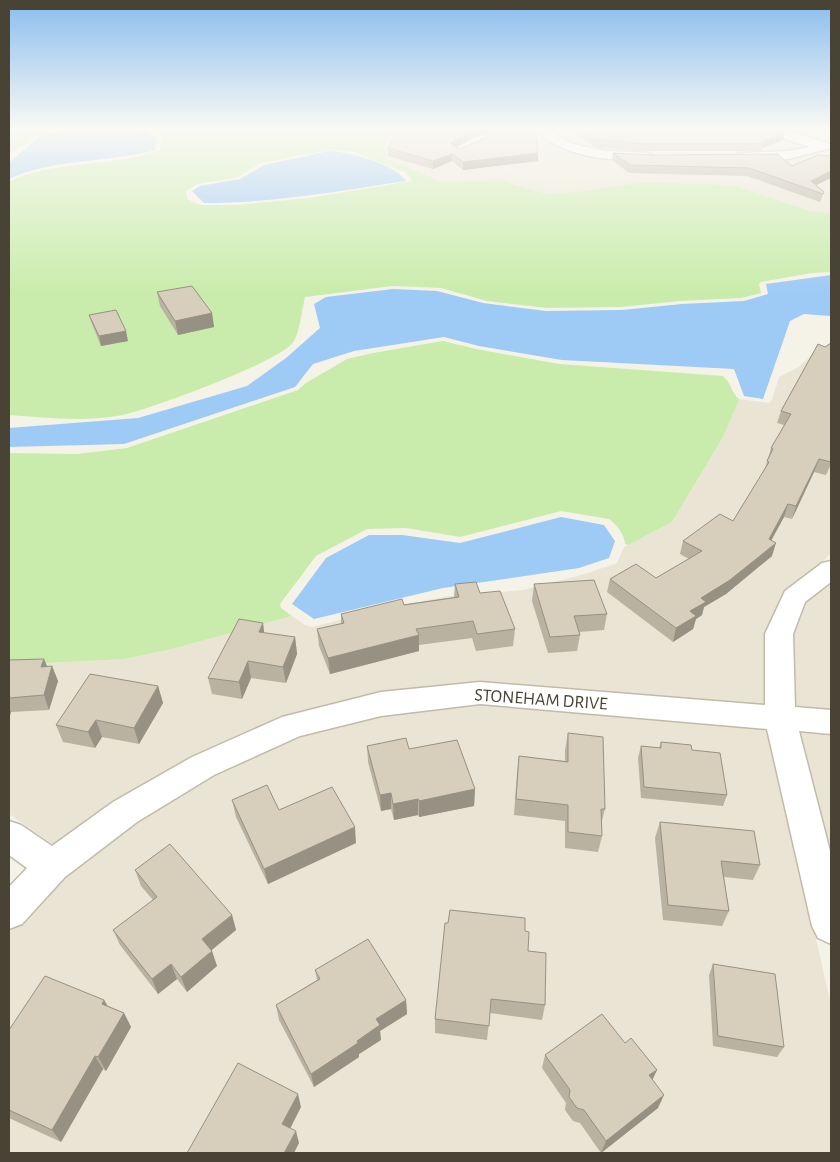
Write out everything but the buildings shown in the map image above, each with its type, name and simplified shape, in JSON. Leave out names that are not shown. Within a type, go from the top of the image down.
[{"type":"street","points":[[831,569],[794,597],[779,634],[780,718],[831,926]]},
{"type":"street","name":"STONEHAM DRIVE","points":[[9,912],[53,866],[124,812],[203,766],[293,726],[381,704],[480,693],[831,722]]},
{"type":"street","points":[[9,836],[53,866]]},
{"type":"shaded area","points":[[511,183],[636,183],[577,192],[546,194]]},
{"type":"shaded area","points":[[680,183],[831,183],[831,213],[811,211],[733,185]]},
{"type":"shaded area","points":[[831,343],[831,553],[819,565],[782,594],[765,633],[765,705],[377,694],[57,847],[9,814],[9,665],[125,659],[172,649],[292,616],[305,625],[312,627],[411,603],[450,596],[524,590],[585,574],[617,563],[624,547],[672,522],[723,437],[738,399],[769,403],[772,400],[779,377],[799,367],[816,351]]},
{"type":"shaded area","points":[[831,583],[831,711],[795,708],[793,637],[806,602]]},
{"type":"shaded area","points":[[479,704],[768,727],[831,1005],[831,1153],[9,1153],[9,933],[64,874],[133,822],[210,776],[298,736],[382,715]]},
{"type":"shaded area","points":[[798,730],[831,733],[831,857]]},
{"type":"green space","points":[[9,183],[203,183],[186,191],[187,199],[200,205],[237,205],[309,198],[399,183],[511,183],[546,194],[577,192],[636,183],[733,185],[811,211],[831,213],[831,272],[812,273],[761,282],[759,284],[761,293],[741,298],[680,301],[621,307],[547,308],[487,301],[441,288],[392,286],[305,297],[296,336],[294,341],[285,350],[242,372],[215,383],[160,404],[123,415],[80,419],[9,415]]},
{"type":"green space","points":[[443,341],[559,364],[723,376],[739,399],[723,437],[672,522],[628,545],[625,544],[620,530],[609,519],[561,511],[460,537],[406,528],[367,529],[316,556],[280,604],[281,608],[292,616],[172,649],[125,659],[9,665],[9,453],[77,454],[127,448],[298,390],[306,383],[347,359]]},
{"type":"water","points":[[216,183],[391,183],[305,196],[255,201],[204,203],[192,191],[200,186]]},
{"type":"water","points":[[831,275],[831,316],[804,314],[790,321],[763,399],[744,396],[734,369],[562,360],[479,346],[444,337],[354,351],[313,364],[295,387],[124,444],[9,447],[9,428],[138,418],[247,386],[286,358],[320,328],[314,304],[326,297],[393,289],[437,291],[483,303],[546,311],[622,310],[682,304],[744,301],[768,294],[766,284]]},
{"type":"water","points":[[561,517],[604,525],[615,541],[609,558],[579,568],[443,588],[314,619],[292,604],[326,558],[369,535],[402,535],[460,543]]}]
